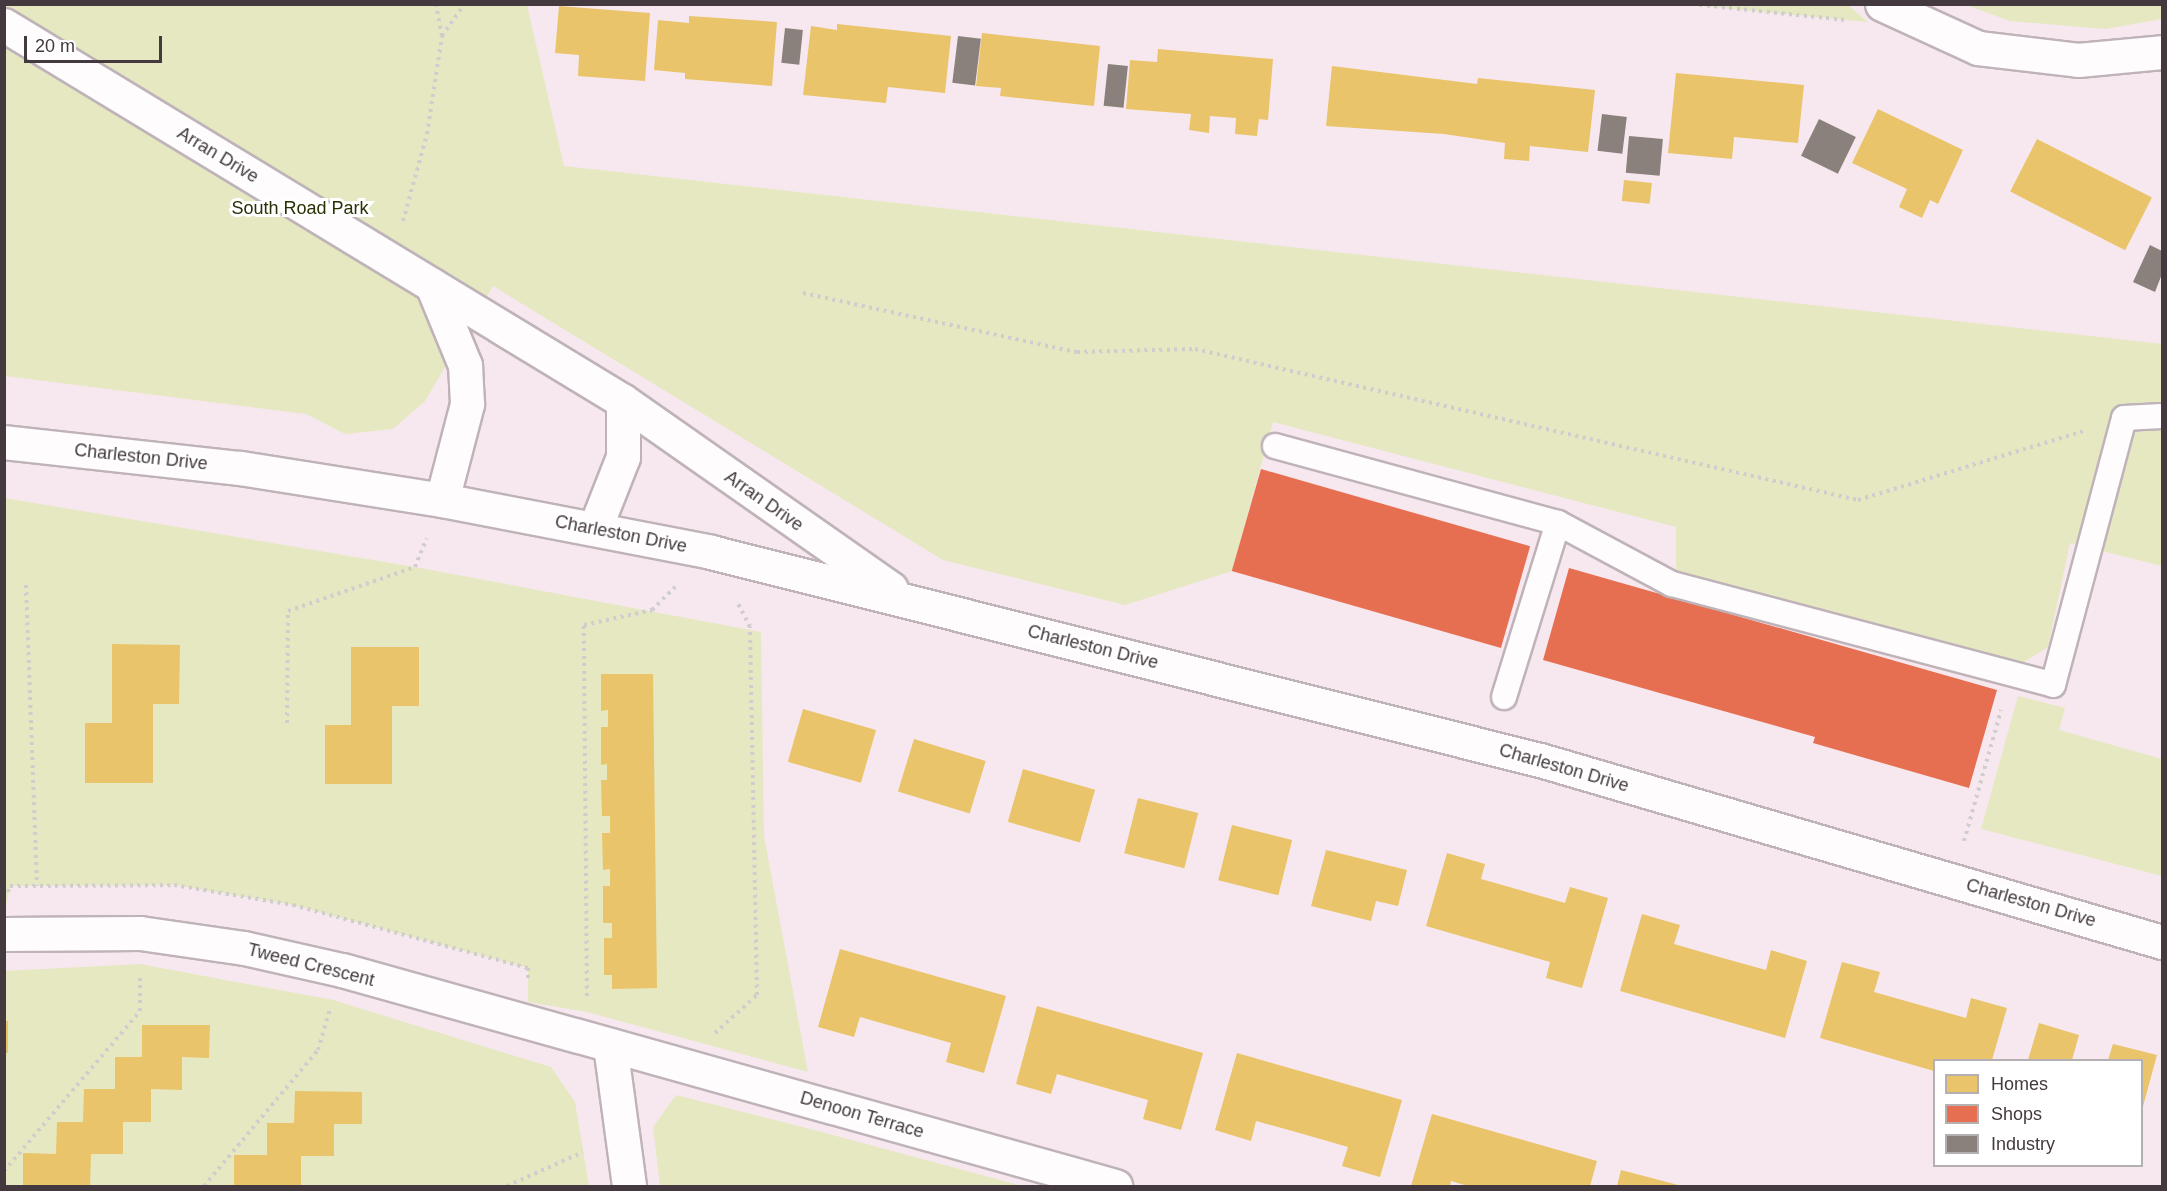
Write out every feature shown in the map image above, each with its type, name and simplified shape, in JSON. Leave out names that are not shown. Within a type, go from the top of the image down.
[{"type":"street","points":[[1883,6],[1978,48],[2078,60],[2163,52]]},
{"type":"street","name":"Arran Drive","points":[[4,25],[623,402],[906,600]]},
{"type":"street","points":[[432,285],[465,365],[467,394],[442,500]]},
{"type":"street","points":[[596,528],[623,457],[623,402]]},
{"type":"street","name":"Charleston Drive","points":[[4,442],[240,468],[442,500],[711,552],[1530,758],[2163,942]]},
{"type":"street","name":"Tweed Crescent","points":[[4,934],[140,933],[244,948],[342,970],[609,1046]]},
{"type":"street","points":[[609,1046],[629,1186]]},
{"type":"street","name":"Denoon Terrace","points":[[609,1046],[682,1064],[1115,1186]]},
{"type":"lane","points":[[1275,446],[1558,523],[1672,584],[2053,685],[2124,418],[2163,416]]},
{"type":"lane","points":[[1504,697],[1558,523]]},
{"type":"path","points":[[402,224],[427,134],[442,36],[436,4]]},
{"type":"path","points":[[442,36],[464,4]]},
{"type":"path","points":[[1692,4],[1868,22],[1883,6]]},
{"type":"path","points":[[803,293],[1077,352],[1195,349],[1858,500],[2124,418]]},
{"type":"path","points":[[287,723],[288,610],[415,567],[442,500]]},
{"type":"path","points":[[609,1046],[587,1012],[584,625],[652,610],[711,552],[750,627],[757,995],[682,1064]]},
{"type":"path","points":[[26,585],[38,886]]},
{"type":"path","points":[[1953,881],[2011,674]]},
{"type":"path","points":[[4,1171],[140,1011]]},
{"type":"path","points":[[204,1186],[318,1050]]},
{"type":"path","points":[[507,1186],[621,1134]]},
{"type":"green space","name":"South Road Park","points":[[5,5],[527,5],[564,166],[2162,344],[2162,566],[2070,543],[2048,647],[2021,664],[1676,574],[1676,527],[1273,422],[1232,571],[1125,605],[943,560],[493,286],[425,401],[393,429],[345,434],[306,414],[5,376]]},
{"type":"green space","points":[[1692,5],[1848,5],[1868,22]]},
{"type":"green space","points":[[1966,5],[2162,5],[2162,19],[2105,29],[2010,21]]},
{"type":"green space","points":[[5,498],[415,567],[761,632],[764,836],[808,1072],[587,1012],[528,1002],[528,968],[293,905],[174,885],[10,886],[5,911]]},
{"type":"green space","points":[[2018,696],[2065,708],[2059,730],[2162,759],[2162,876],[1981,829]]},
{"type":"green space","points":[[140,964],[333,1000],[551,1067],[575,1102],[589,1186],[5,1186],[4,971]]},
{"type":"green space","points":[[676,1095],[1023,1186],[660,1186],[653,1127]]},
{"type":"building: Homes","points":[[559,6],[650,13],[645,81],[578,76],[579,55],[555,53]]},
{"type":"building: Homes","points":[[689,16],[777,22],[772,86],[685,79],[685,73],[654,70],[658,20],[689,23]]},
{"type":"building: Homes","points":[[837,24],[951,36],[945,93],[888,87],[886,103],[803,95],[811,26],[837,30]]},
{"type":"building: Homes","points":[[982,33],[1100,46],[1094,106],[1000,96],[1001,88],[976,86]]},
{"type":"building: Homes","points":[[1158,49],[1273,59],[1268,120],[1259,119],[1257,136],[1235,134],[1236,118],[1210,116],[1209,133],[1189,130],[1191,114],[1126,109],[1130,60],[1157,62]]},
{"type":"building: Homes","points":[[1332,66],[1477,84],[1478,78],[1595,90],[1588,152],[1530,146],[1529,161],[1504,159],[1505,143],[1444,134],[1326,126]]},
{"type":"building: Homes","points":[[1676,73],[1804,85],[1798,143],[1734,137],[1732,159],[1668,153]]},
{"type":"building: Homes","points":[[1878,109],[1963,150],[1938,204],[1930,200],[1922,218],[1899,207],[1907,189],[1852,163]]},
{"type":"building: Homes","points":[[2037,139],[2152,198],[2125,250],[2010,192]]},
{"type":"building: Homes","points":[[1624,180],[1652,183],[1650,204],[1622,201]]},
{"type":"building: Homes","points":[[112,644],[180,645],[179,704],[153,704],[153,783],[85,783],[85,723],[112,723]]},
{"type":"building: Homes","points":[[351,647],[419,647],[419,706],[392,706],[392,784],[325,784],[325,725],[351,725]]},
{"type":"building: Homes","points":[[601,674],[653,674],[657,988],[612,989],[612,975],[604,975],[604,938],[612,938],[612,923],[603,923],[603,886],[610,886],[610,869],[603,870],[602,833],[610,833],[610,816],[602,816],[601,780],[607,780],[607,764],[601,765],[601,727],[608,727],[608,710],[601,711]]},
{"type":"building: Homes","points":[[803,709],[876,730],[861,783],[788,762]]},
{"type":"building: Homes","points":[[914,739],[986,761],[970,814],[898,792]]},
{"type":"building: Homes","points":[[1023,769],[1095,790],[1080,843],[1008,822]]},
{"type":"building: Homes","points":[[1138,798],[1198,813],[1184,868],[1124,853]]},
{"type":"building: Homes","points":[[1232,825],[1292,840],[1278,895],[1218,880]]},
{"type":"building: Homes","points":[[1326,850],[1407,870],[1398,906],[1376,901],[1371,921],[1311,906]]},
{"type":"building: Homes","points":[[1447,853],[1485,864],[1481,879],[1565,903],[1570,887],[1608,898],[1582,988],[1546,978],[1550,962],[1426,926]]},
{"type":"building: Homes","points":[[1642,914],[1680,925],[1674,944],[1719,957],[1766,970],[1771,950],[1807,961],[1785,1038],[1620,991]]},
{"type":"building: Homes","points":[[840,949],[1006,996],[984,1073],[946,1062],[951,1043],[860,1017],[854,1037],[818,1027]]},
{"type":"building: Homes","points":[[1842,962],[1880,972],[1874,992],[1966,1018],[1971,998],[2007,1008],[1992,1059],[1933,1059],[1933,1071],[1820,1038]]},
{"type":"building: Homes","points":[[1037,1006],[1203,1053],[1181,1130],[1143,1119],[1148,1100],[1057,1074],[1051,1094],[1016,1084]]},
{"type":"building: Homes","points":[[4,1021],[8,1021],[8,1053],[4,1053]]},
{"type":"building: Homes","points":[[2039,1023],[2079,1035],[2072,1059],[2028,1059]]},
{"type":"building: Homes","points":[[142,1025],[210,1025],[209,1058],[182,1057],[182,1090],[151,1089],[151,1122],[123,1122],[123,1154],[91,1154],[90,1186],[23,1186],[23,1153],[56,1154],[57,1122],[83,1122],[84,1089],[115,1089],[115,1057],[142,1057]]},
{"type":"building: Homes","points":[[2113,1044],[2157,1055],[2143,1106],[2143,1059],[2108,1059]]},
{"type":"building: Homes","points":[[1237,1053],[1402,1100],[1380,1177],[1342,1166],[1348,1147],[1303,1134],[1256,1121],[1251,1141],[1215,1130]]},
{"type":"building: Homes","points":[[295,1091],[362,1092],[362,1124],[334,1124],[334,1156],[301,1156],[301,1186],[234,1186],[234,1155],[267,1155],[267,1123],[294,1123]]},
{"type":"building: Homes","points":[[1432,1114],[1597,1161],[1590,1186],[1468,1186],[1451,1181],[1450,1186],[1411,1186]]},
{"type":"building: Homes","points":[[1621,1170],[1682,1186],[1617,1186]]},
{"type":"building: Shops","points":[[1261,469],[1530,546],[1501,648],[1232,571]]},
{"type":"building: Shops","points":[[1569,568],[1997,690],[1969,788],[1813,743],[1815,737],[1543,660]]},
{"type":"building: Industry","points":[[785,28],[803,30],[799,65],[781,63]]},
{"type":"building: Industry","points":[[958,36],[981,39],[975,85],[952,83]]},
{"type":"building: Industry","points":[[1108,64],[1128,66],[1124,108],[1104,106]]},
{"type":"building: Industry","points":[[1602,114],[1627,117],[1622,154],[1597,151]]},
{"type":"building: Industry","points":[[1819,119],[1856,137],[1838,174],[1801,156]]},
{"type":"building: Industry","points":[[1629,136],[1663,139],[1660,176],[1626,173]]},
{"type":"building: Industry","points":[[2150,245],[2162,251],[2162,274],[2155,292],[2133,282]]}]
